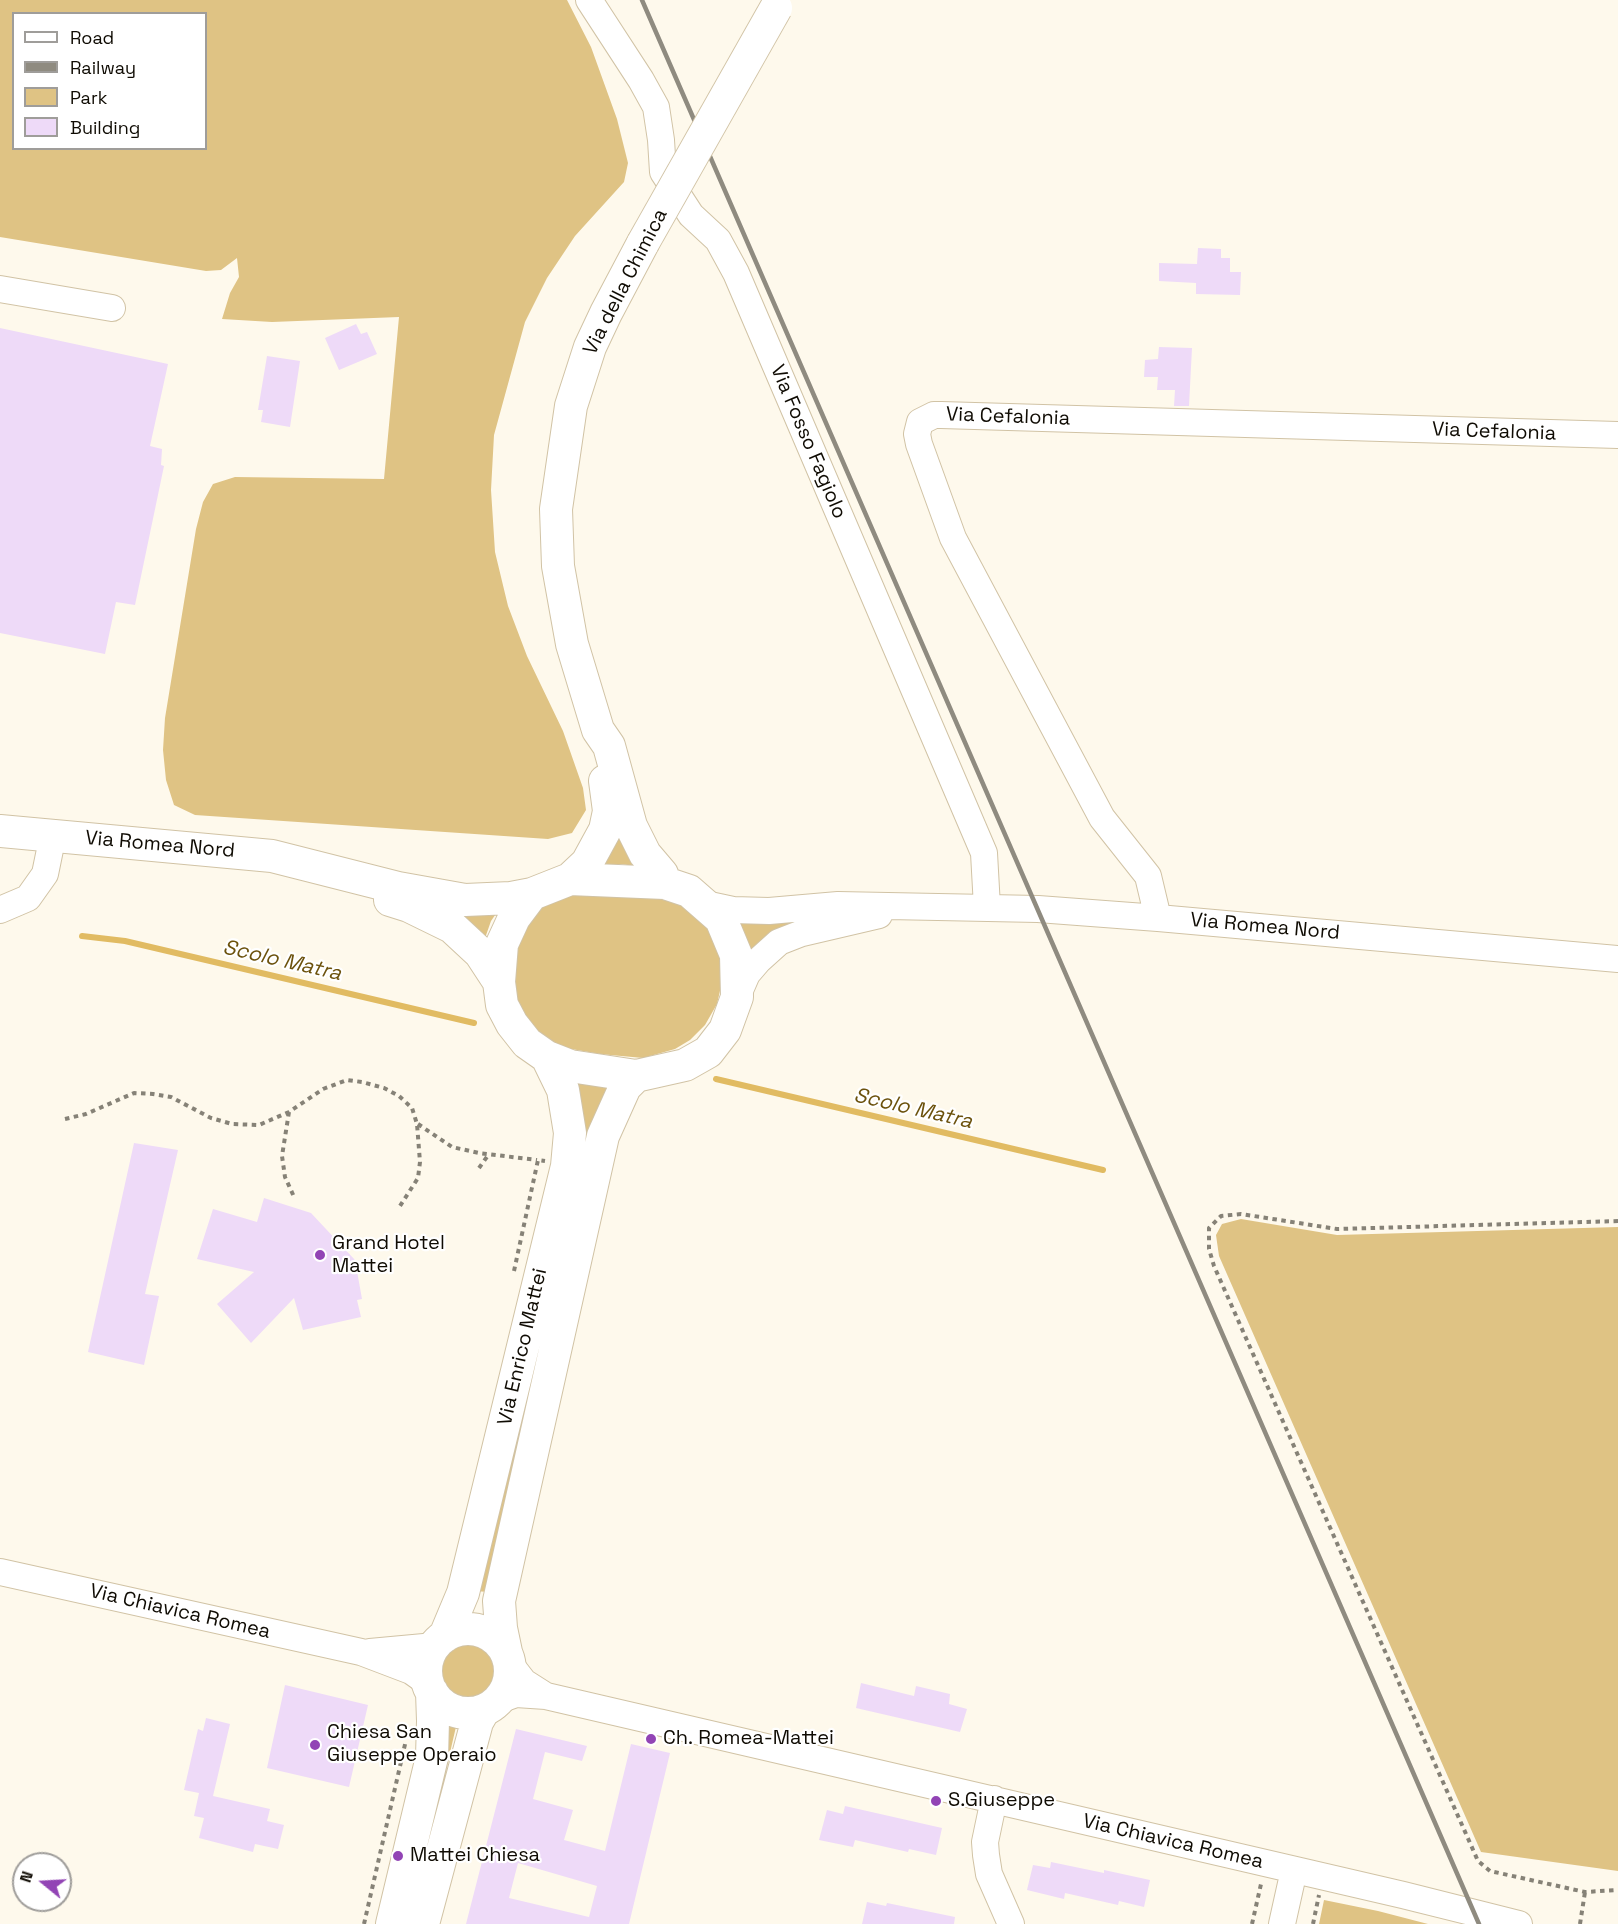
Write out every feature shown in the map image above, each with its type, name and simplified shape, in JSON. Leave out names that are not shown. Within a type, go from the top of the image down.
[{"type":"main road","name":"Via della Chimica","points":[[570,879],[587,862],[606,830],[609,811],[599,755],[598,730],[572,644],[558,566],[556,509],[571,406],[590,347],[606,313],[778,4]]},
{"type":"main road","name":"Via della Chimica","points":[[598,730],[609,746],[631,826],[645,854],[662,874],[665,883]]},
{"type":"main road","name":"Via Romea Nord","points":[[0,831],[272,856],[398,888],[465,900],[511,898],[532,894],[547,886],[570,879]]},
{"type":"main road","name":"Via Romea Nord","points":[[318,869],[375,896],[410,906],[452,927],[480,953],[499,982]]},
{"type":"main road","points":[[532,894],[514,918],[502,944],[499,982],[502,1005],[512,1024],[527,1043],[547,1057],[570,1066],[636,1076],[685,1065],[708,1052],[725,1030],[738,997],[736,955],[721,918],[689,891],[665,883],[570,879]]},
{"type":"main road","name":"Via Enrico Mattei","points":[[440,1641],[463,1593],[567,1166],[570,1133],[563,1090],[547,1057]]},
{"type":"main road","name":"Via Enrico Mattei","points":[[508,1658],[501,1628],[499,1601],[603,1136],[625,1087],[636,1076]]},
{"type":"main road","points":[[392,1924],[432,1757],[433,1721],[426,1670],[429,1657],[440,1641],[456,1631],[479,1630],[499,1642],[508,1658],[508,1683],[477,1722],[423,1924]]},
{"type":"main road","points":[[430,1688],[439,1702],[460,1713],[472,1713],[491,1705]]},
{"type":"street","name":"Via Fosso Fagiolo","points":[[589,0],[656,107],[663,172],[691,215],[718,240],[736,273],[984,853],[987,907]]},
{"type":"street","points":[[0,289],[112,308]]},
{"type":"street","name":"Via Cefalonia","points":[[1158,918],[1148,876],[1102,818],[953,538],[919,444],[917,434],[920,422],[934,415],[941,415],[1618,435]]},
{"type":"street","points":[[0,910],[28,898],[45,874],[53,835]]},
{"type":"street","name":"Via Romea Nord","points":[[705,904],[733,910],[757,911],[838,905],[987,907],[1158,918],[1618,959]]},
{"type":"street","name":"Via Romea Nord","points":[[738,997],[747,974],[778,942],[802,933],[910,906]]},
{"type":"street","name":"Via Chiavica Romea","points":[[0,1572],[361,1652],[411,1671],[430,1688]]},
{"type":"street","name":"Via Chiavica Romea","points":[[361,1652],[440,1641]]},
{"type":"street","name":"Via Chiavica Romea","points":[[508,1658],[524,1682],[546,1696]]},
{"type":"street","name":"Via Chiavica Romea","points":[[491,1705],[516,1694],[546,1696],[994,1799],[1519,1924]]},
{"type":"street","points":[[994,1799],[985,1842],[986,1855],[989,1874],[1011,1924]]},
{"type":"street","points":[[1282,1924],[1294,1870]]},
{"type":"path","points":[[65,1119],[86,1114],[134,1093],[171,1097],[212,1118],[232,1124],[259,1125],[289,1112],[323,1089],[347,1080],[384,1088],[399,1096],[412,1108],[417,1124],[420,1162],[418,1178],[400,1206]]},
{"type":"path","points":[[289,1112],[282,1156],[285,1177],[295,1199]]},
{"type":"path","points":[[417,1124],[452,1147],[538,1160]]},
{"type":"path","points":[[479,1168],[489,1154]]},
{"type":"path","points":[[1618,1221],[1337,1229],[1240,1214],[1221,1216],[1209,1228],[1209,1249],[1214,1266],[1478,1861],[1490,1871],[1585,1892],[1618,1890]]},
{"type":"path","points":[[364,1924],[396,1793],[407,1735]]},
{"type":"path","points":[[1252,1924],[1262,1879]]},
{"type":"path","points":[[1313,1924],[1320,1892]]},
{"type":"path","points":[[1580,1924],[1585,1892]]},
{"type":"green space","points":[[0,0],[567,0],[591,47],[617,119],[628,163],[624,182],[575,236],[547,278],[525,322],[494,435],[491,490],[495,552],[508,606],[527,656],[563,731],[583,788],[586,810],[572,833],[548,839],[195,815],[174,805],[166,780],[163,750],[165,718],[196,529],[203,502],[213,484],[235,477],[384,479],[399,317],[272,322],[222,319],[230,293],[239,277],[237,258],[221,270],[206,271],[0,237]]},
{"type":"green space","points":[[619,810],[650,869],[622,864],[593,866]]},
{"type":"green space","points":[[581,889],[673,898],[703,918],[722,956],[722,982],[717,1004],[705,1025],[690,1040],[675,1049],[643,1058],[554,1046],[537,1035],[516,1005],[512,956],[535,909]]},
{"type":"green space","points":[[502,905],[491,921],[484,941],[452,906]]},
{"type":"green space","points":[[834,913],[747,963],[731,920]]},
{"type":"green space","points":[[559,1074],[612,1082],[488,1592],[475,1591],[574,1159]]},
{"type":"green space","points":[[1241,1219],[1337,1235],[1618,1227],[1618,1871],[1481,1852],[1219,1256],[1216,1235],[1222,1224]]},
{"type":"green space","points":[[462,1644],[474,1644],[484,1648],[492,1656],[496,1672],[492,1688],[484,1696],[474,1700],[462,1700],[452,1696],[444,1688],[440,1678],[440,1666],[444,1656],[452,1648]]},
{"type":"green space","points":[[440,1712],[458,1718],[440,1796],[431,1793]]},
{"type":"green space","points":[[1324,1900],[1378,1911],[1428,1924],[1319,1924]]},
{"type":"building","points":[[1198,248],[1221,249],[1221,258],[1230,258],[1230,272],[1241,272],[1240,295],[1196,294],[1196,283],[1159,281],[1159,263],[1197,264]]},
{"type":"building","points":[[356,324],[361,334],[367,332],[377,354],[339,370],[325,338]]},
{"type":"building","points":[[0,328],[168,364],[150,446],[162,449],[161,465],[164,466],[135,605],[116,602],[105,654],[0,633]]},
{"type":"building","points":[[1159,347],[1192,348],[1189,406],[1174,406],[1175,390],[1157,390],[1158,377],[1144,377],[1145,360],[1158,359]]},
{"type":"building","points":[[267,356],[300,361],[290,427],[261,422],[263,410],[258,410]]},
{"type":"building","points":[[134,1143],[178,1150],[145,1294],[159,1296],[144,1365],[88,1352]]},
{"type":"building","points":[[264,1198],[311,1213],[355,1260],[362,1299],[357,1300],[361,1317],[303,1330],[294,1298],[251,1343],[217,1304],[254,1272],[197,1259],[213,1209],[257,1222]]},
{"type":"building","points":[[861,1683],[914,1696],[916,1686],[950,1694],[949,1704],[967,1709],[960,1732],[856,1708]]},
{"type":"building","name":"Chiesa San Giuseppe Operaio","points":[[285,1685],[368,1705],[349,1787],[267,1768]]},
{"type":"building","points":[[206,1718],[230,1724],[213,1796],[270,1809],[267,1821],[284,1825],[278,1849],[255,1844],[253,1852],[199,1838],[204,1818],[194,1816],[199,1793],[184,1790],[198,1729],[203,1731]]},
{"type":"building","points":[[516,1729],[587,1746],[582,1761],[545,1752],[533,1799],[573,1810],[564,1840],[605,1851],[631,1744],[670,1753],[629,1924],[466,1924]],"holes":[[[518,1863],[597,1886],[589,1917],[509,1898]]]},
{"type":"building","points":[[845,1806],[942,1828],[936,1855],[909,1849],[908,1852],[855,1840],[853,1847],[819,1840],[827,1810],[843,1814]]},
{"type":"building","points":[[1051,1862],[1150,1880],[1144,1907],[1119,1901],[1118,1905],[1065,1893],[1064,1899],[1027,1890],[1033,1865],[1050,1868]]},
{"type":"building","points":[[867,1902],[886,1906],[887,1903],[955,1917],[954,1924],[862,1924]]},
{"type":"waterway","name":"Scolo Matra","points":[[82,936],[125,941],[474,1023]]},
{"type":"waterway","name":"Scolo Matra","points":[[716,1079],[1103,1170]]},
{"type":"railway","points":[[642,0],[1479,1924]]},
{"type":"place","name":"Grand Hotel Mattei","points":[[320,1255]]},
{"type":"place","name":"Ch. Romea-Mattei","points":[[651,1739]]},
{"type":"place","name":"Chiesa San Giuseppe Operaio","points":[[315,1745]]},
{"type":"place","name":"S.Giuseppe","points":[[936,1801]]},
{"type":"place","name":"Mattei Chiesa","points":[[398,1856]]}]
